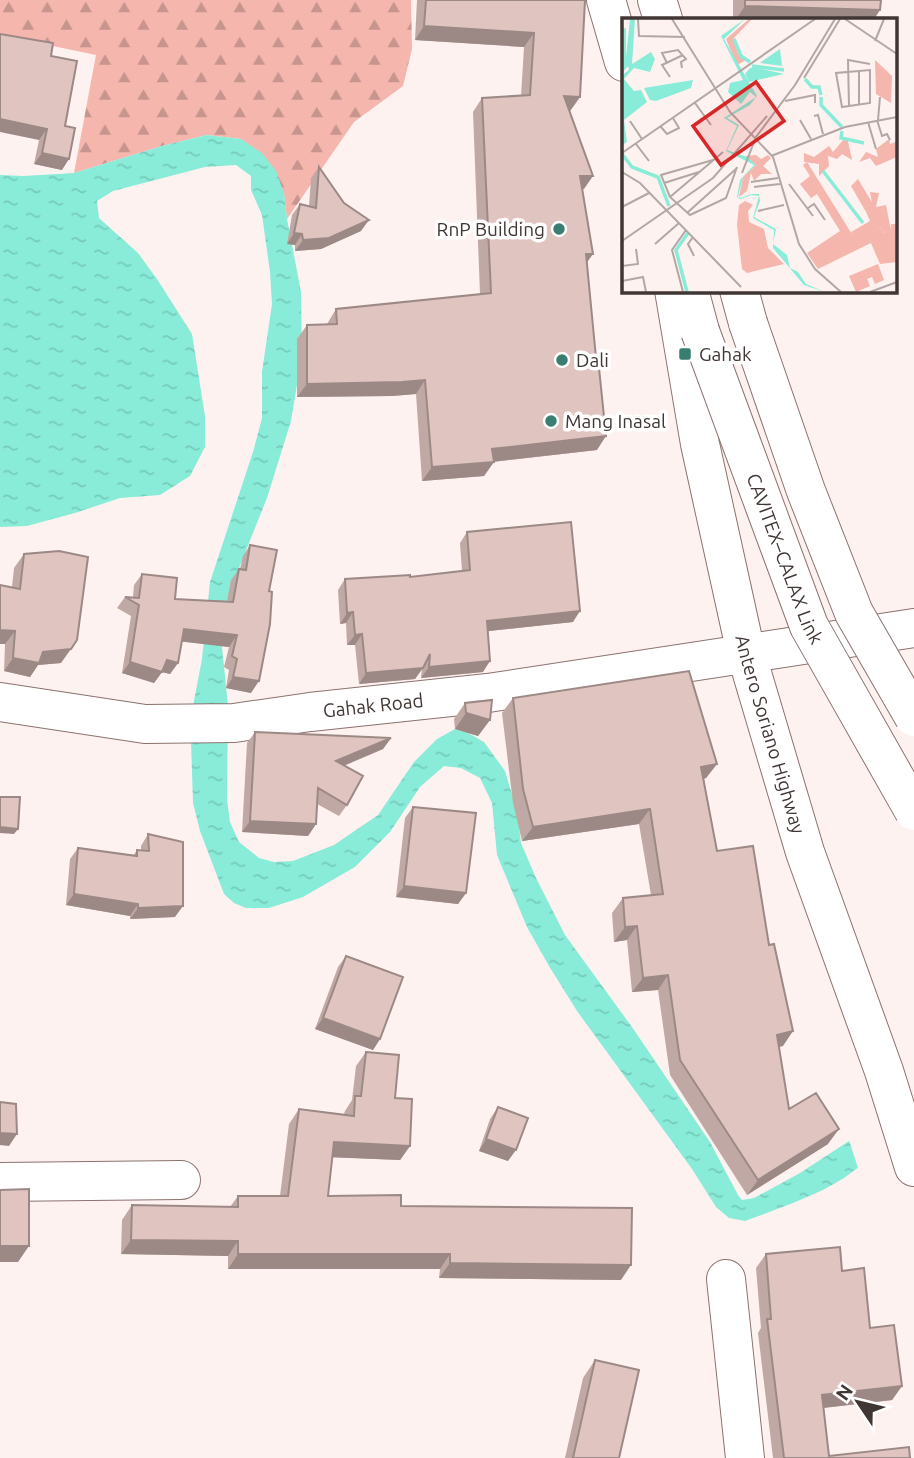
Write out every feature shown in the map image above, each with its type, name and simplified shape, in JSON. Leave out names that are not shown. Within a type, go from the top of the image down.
[{"type":"main road","points":[[593,0],[607,50],[622,76]]},
{"type":"main road","points":[[606,0],[622,55]]},
{"type":"main road","points":[[658,0],[663,18]]},
{"type":"main road","name":"Antero Soriano Highway","points":[[674,292],[700,444],[746,653],[805,852],[884,1071],[913,1163]]},
{"type":"main road","name":"CAVITEX–CALAX Link","points":[[690,292],[700,331],[809,626],[914,811]]},
{"type":"main road","points":[[739,292],[806,491],[854,612],[914,717]]},
{"type":"main road","name":"Gahak Road","points":[[0,702],[145,724],[234,723],[488,692],[914,628]]},
{"type":"main road","points":[[0,1182],[181,1180]]},
{"type":"main road","points":[[726,1279],[745,1458]]},
{"type":"green space","points":[[0,0],[411,0],[412,49],[403,86],[354,122],[287,219],[284,193],[241,139],[207,135],[74,173],[96,55],[0,35]]},
{"type":"water","points":[[207,135],[241,139],[262,153],[276,171],[284,193],[301,292],[302,354],[291,421],[267,498],[237,573],[224,621],[222,647],[228,706],[227,799],[230,822],[239,842],[259,858],[274,862],[293,861],[334,845],[378,815],[414,762],[437,739],[455,729],[468,733],[484,742],[505,771],[517,811],[521,843],[565,935],[710,1142],[742,1200],[754,1198],[800,1173],[849,1141],[897,1100],[889,1145],[844,1178],[823,1190],[745,1221],[729,1218],[716,1207],[692,1169],[577,1011],[549,966],[527,927],[497,855],[492,803],[480,778],[461,768],[444,766],[420,787],[390,832],[355,867],[303,897],[269,908],[246,908],[234,903],[224,894],[200,831],[193,803],[193,706],[202,659],[210,582],[262,418],[262,372],[272,304],[262,215],[251,190],[251,176],[236,165],[205,167],[113,191],[97,201],[99,218],[138,253],[192,334],[205,416],[205,447],[190,476],[160,495],[120,498],[27,526],[0,527],[0,175],[74,173]]},
{"type":"pier","points":[[914,1077],[914,1127],[859,1171],[848,1137]]},
{"type":"building","points":[[426,0],[585,0],[580,97],[564,96],[593,176],[580,176],[593,254],[586,254],[606,436],[492,449],[494,462],[432,467],[425,380],[307,384],[307,325],[337,324],[336,309],[491,293],[482,98],[530,95],[534,33],[424,26]]},
{"type":"building","points":[[745,0],[881,0],[880,10],[745,6]]},
{"type":"building","points":[[0,34],[53,43],[51,56],[77,61],[65,126],[75,128],[69,159],[42,153],[47,129],[0,119]]},
{"type":"building","points":[[319,167],[344,203],[369,220],[329,238],[303,240],[302,234],[294,233],[300,204],[316,208]]},
{"type":"building","points":[[571,522],[580,611],[487,621],[490,661],[429,667],[430,654],[423,668],[366,673],[362,634],[355,635],[353,612],[347,613],[345,579],[410,577],[470,570],[467,532]]},
{"type":"building","points":[[250,545],[277,550],[269,591],[272,592],[270,624],[259,681],[233,677],[237,659],[232,656],[237,635],[184,629],[178,663],[167,660],[162,672],[130,662],[139,605],[125,597],[139,598],[142,574],[177,578],[175,599],[233,602],[239,569],[246,570]]},
{"type":"building","points":[[59,551],[88,557],[77,640],[71,649],[43,652],[39,663],[13,658],[15,631],[0,630],[0,585],[20,589],[24,554]]},
{"type":"building","points":[[689,671],[717,764],[701,767],[717,851],[753,846],[769,945],[774,944],[793,1031],[777,1035],[789,1109],[816,1093],[839,1129],[758,1180],[680,1060],[668,975],[643,978],[637,926],[625,927],[623,898],[663,894],[650,809],[533,827],[523,789],[513,698]]},
{"type":"building","points":[[492,700],[490,720],[466,713],[465,703]]},
{"type":"building","points":[[255,732],[391,738],[336,761],[363,776],[347,805],[318,788],[316,824],[250,821]]},
{"type":"building","points":[[0,797],[20,797],[18,829],[0,827]]},
{"type":"building","points":[[413,807],[476,813],[466,893],[404,886]]},
{"type":"building","points":[[148,834],[183,842],[183,906],[138,908],[138,904],[74,894],[78,848],[137,856],[137,850],[149,851]]},
{"type":"building","points":[[346,956],[403,977],[380,1039],[323,1018]]},
{"type":"building","points":[[366,1052],[399,1055],[395,1098],[412,1099],[410,1146],[334,1142],[328,1196],[401,1195],[401,1206],[632,1208],[631,1265],[450,1263],[450,1254],[238,1254],[238,1241],[131,1240],[132,1205],[238,1207],[238,1196],[288,1196],[299,1109],[354,1116],[355,1096],[361,1096]]},
{"type":"building","points":[[0,1102],[16,1104],[17,1134],[0,1133]]},
{"type":"building","points":[[498,1107],[528,1118],[516,1150],[486,1139]]},
{"type":"building","points":[[29,1189],[29,1246],[0,1246],[0,1190]]},
{"type":"building","points":[[840,1247],[842,1271],[864,1268],[870,1328],[894,1325],[902,1386],[822,1395],[829,1456],[909,1447],[910,1458],[784,1458],[767,1319],[771,1319],[766,1254]]},
{"type":"building","points":[[595,1360],[639,1370],[619,1458],[573,1458]]},
{"type":"place","name":"RnP Building","points":[[559,229]]},
{"type":"place","name":"Gahak","points":[[685,354]]},
{"type":"place","name":"Dali","points":[[562,360]]},
{"type":"place","name":"Mang Inasal","points":[[551,421]]}]
